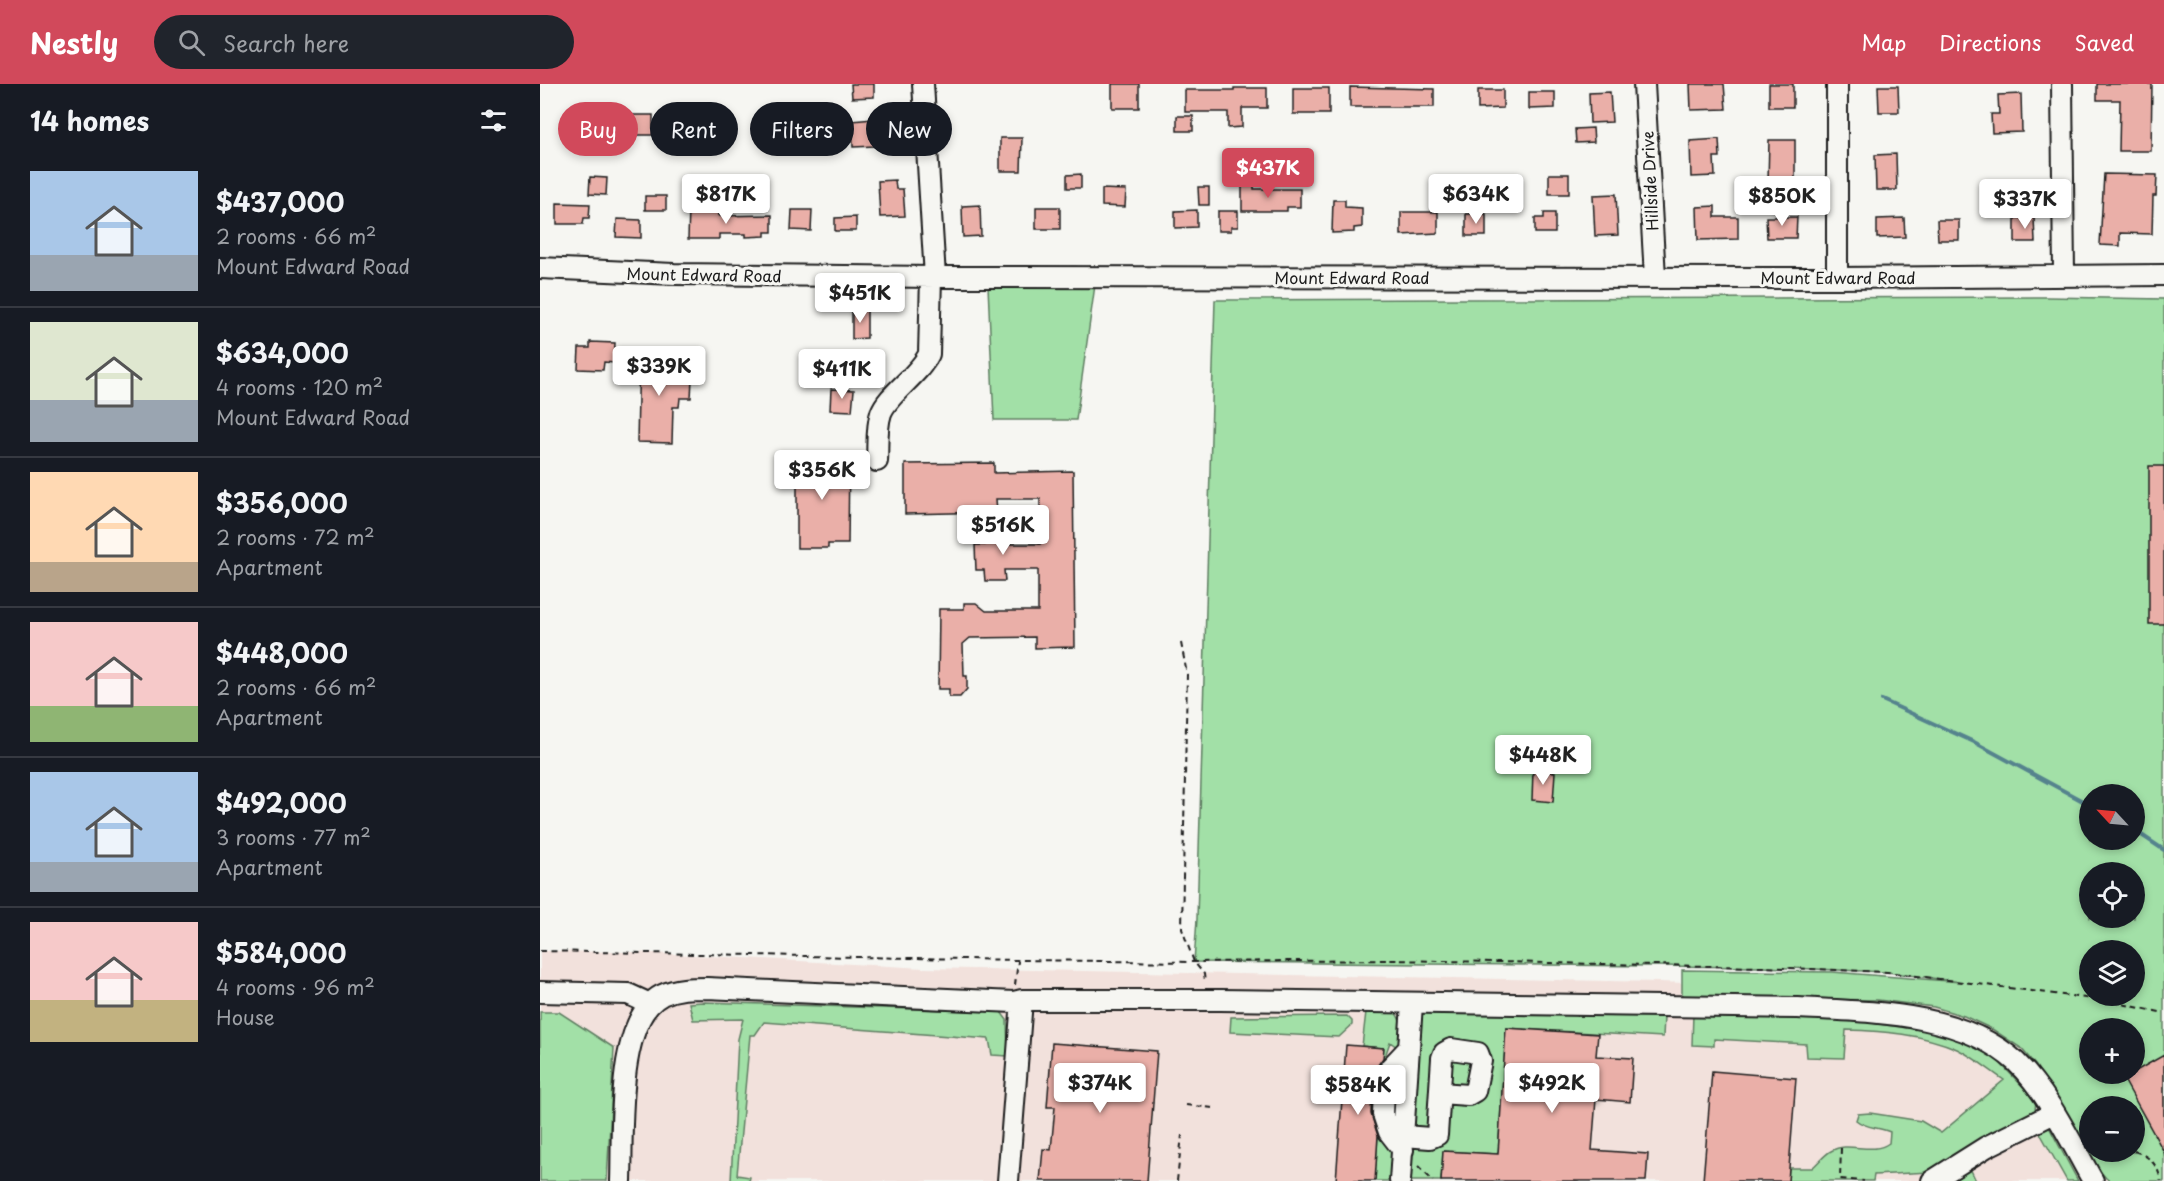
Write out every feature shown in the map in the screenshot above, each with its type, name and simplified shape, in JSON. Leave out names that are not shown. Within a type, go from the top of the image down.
[{"type":"street","points":[[877,461],[882,411],[924,364],[929,354],[933,277],[923,84]]},
{"type":"street","name":"Hillside Drive","points":[[1644,84],[1655,277]]},
{"type":"street","points":[[1837,84],[1837,278]]},
{"type":"street","points":[[2062,84],[2064,275]]},
{"type":"street","name":"Mount Edward Road","points":[[540,268],[674,274],[933,277],[1837,278],[2164,274]]},
{"type":"street","points":[[621,1181],[628,1052],[636,1024],[650,1004],[661,996],[677,989],[707,988],[1014,1002],[1019,997],[1798,1008],[1860,1011],[1924,1020],[1974,1033],[2015,1061],[2038,1087],[2093,1181]]},
{"type":"street","points":[[540,992],[627,994],[650,1004]]},
{"type":"street","points":[[1008,1181],[1019,997]]},
{"type":"street","points":[[1400,1181],[1412,1004]]},
{"type":"street","points":[[1403,1143],[1437,1135],[1440,1093]]},
{"type":"street","points":[[1932,1181],[1986,1148],[2054,1113]]},
{"type":"path","points":[[1181,643],[1186,674],[1182,929],[1194,962],[1204,974],[1207,1001]]},
{"type":"path","points":[[540,951],[1018,960],[1194,962],[1391,960],[1762,967],[1887,972],[2108,1001],[2164,1013]]},
{"type":"path","points":[[1018,960],[1019,997]]},
{"type":"path","points":[[1186,1105],[1213,1108]]},
{"type":"path","points":[[1178,1181],[1182,1135]]},
{"type":"path","points":[[1841,1148],[1840,1179],[1864,1181]]},
{"type":"path","points":[[2145,1156],[2154,1163],[2161,1181]]},
{"type":"shaded area","points":[[540,951],[637,952],[924,968],[1660,982],[1998,995],[2146,1016],[2164,1181],[540,1181]]},
{"type":"green space","points":[[1095,285],[1076,420],[994,420],[988,286]]},
{"type":"green space","points":[[2046,297],[2164,299],[2164,1181],[2110,1181],[2093,1162],[2145,1162],[2145,1096],[2079,1096],[2079,1139],[2036,1066],[2021,1048],[1992,1029],[1964,1016],[1934,1007],[1878,1000],[1682,997],[1682,970],[1832,972],[1961,982],[1887,972],[1762,967],[1194,962],[1215,300]]},
{"type":"green space","points":[[689,1003],[1001,1012],[1007,1020],[1008,1056],[992,1055],[989,1039],[764,1022],[755,1035],[750,1035],[737,1175],[750,1177],[749,1181],[731,1181],[738,1039],[743,1019],[693,1020]]},
{"type":"green space","points":[[1420,1010],[1664,1016],[1663,1037],[1506,1028],[1498,1154],[1443,1151],[1441,1181],[1408,1181]]},
{"type":"green space","points":[[540,1012],[559,1012],[614,1048],[607,1181],[540,1181]]},
{"type":"green space","points":[[1366,1012],[1396,1013],[1406,1032],[1397,1047],[1390,1042],[1383,1062],[1383,1048],[1362,1046]]},
{"type":"green space","points":[[1693,1014],[1842,1019],[1944,1033],[1994,1057],[2036,1100],[2035,1110],[1963,1153],[1976,1181],[1936,1181],[1930,1172],[1874,1175],[1873,1181],[1788,1181],[1789,1168],[1812,1168],[1828,1153],[1838,1148],[1875,1148],[1889,1143],[1890,1132],[1860,1123],[1856,1120],[1858,1114],[1870,1113],[1921,1121],[1941,1133],[2004,1080],[1957,1049],[1930,1040],[1889,1032],[1846,1030],[1844,1058],[1807,1057],[1806,1044],[1714,1039],[1714,1046],[1692,1045]]},
{"type":"green space","points":[[1347,1016],[1352,1021],[1352,1025],[1339,1037],[1230,1032],[1231,1017]]},
{"type":"green space","points":[[2049,1127],[2078,1181],[2067,1181],[2040,1133]]},
{"type":"green space","points":[[1378,1134],[1399,1157],[1396,1181],[1375,1181]]},
{"type":"building","points":[[851,84],[874,84],[874,97],[852,98]]},
{"type":"building","points":[[1112,84],[1139,84],[1139,108],[1112,108]]},
{"type":"building","points":[[1690,84],[1724,84],[1726,109],[1691,110]]},
{"type":"building","points":[[1769,84],[1793,84],[1793,107],[1769,107]]},
{"type":"building","points":[[2097,84],[2152,84],[2151,151],[2119,151],[2120,100],[2097,100]]},
{"type":"building","points":[[1878,86],[1898,86],[1899,112],[1879,112]]},
{"type":"building","points":[[1350,87],[1434,89],[1434,107],[1350,107]]},
{"type":"building","points":[[1234,88],[1267,88],[1267,108],[1242,108],[1242,127],[1228,128],[1228,112],[1185,112],[1185,90],[1234,90]]},
{"type":"building","points":[[1293,88],[1329,88],[1329,114],[1293,114]]},
{"type":"building","points":[[1478,90],[1503,90],[1503,108],[1478,109]]},
{"type":"building","points":[[1529,92],[1555,92],[1555,108],[1529,109]]},
{"type":"building","points":[[1610,92],[1612,122],[1590,123],[1589,93]]},
{"type":"building","points":[[2021,94],[2022,132],[1992,133],[1991,114],[1999,114],[1998,95]]},
{"type":"building","points":[[638,115],[650,115],[650,135],[638,135]]},
{"type":"building","points":[[1177,116],[1193,116],[1193,131],[1177,131]]},
{"type":"building","points":[[866,120],[866,146],[854,147],[854,121]]},
{"type":"building","points":[[1593,128],[1594,142],[1576,143],[1575,129]]},
{"type":"building","points":[[1000,138],[1022,138],[1021,171],[1000,171]]},
{"type":"building","points":[[1719,139],[1720,157],[1714,157],[1715,176],[1691,177],[1690,141]]},
{"type":"building","points":[[1769,140],[1795,140],[1795,182],[1768,182]]},
{"type":"building","points":[[1896,154],[1897,190],[1876,190],[1875,155]]},
{"type":"building","points":[[1081,174],[1081,188],[1067,188],[1067,175]]},
{"type":"building","points":[[1549,174],[1569,174],[1569,194],[1549,194]]},
{"type":"building","points":[[2104,174],[2157,175],[2156,196],[2153,196],[2152,234],[2120,233],[2120,246],[2100,245]]},
{"type":"building","points":[[590,177],[607,178],[606,195],[589,194]]},
{"type":"building","points":[[895,180],[896,189],[903,189],[905,216],[880,217],[878,181]]},
{"type":"building","points":[[1242,181],[1254,181],[1254,189],[1300,189],[1300,207],[1287,207],[1287,211],[1242,211]]},
{"type":"building","points":[[1198,187],[1209,187],[1209,205],[1199,205]]},
{"type":"building","points":[[1102,189],[1126,190],[1125,207],[1102,206]]},
{"type":"building","points":[[1616,194],[1618,235],[1595,236],[1593,195]]},
{"type":"building","points":[[645,196],[666,196],[666,210],[645,210]]},
{"type":"building","points":[[1333,200],[1345,200],[1345,207],[1362,208],[1362,227],[1354,228],[1354,232],[1332,233]]},
{"type":"building","points":[[557,203],[590,204],[589,218],[584,218],[583,224],[557,224]]},
{"type":"building","points":[[980,205],[981,236],[963,237],[962,206]]},
{"type":"building","points":[[1715,206],[1715,217],[1738,217],[1738,239],[1698,240],[1697,207]]},
{"type":"building","points":[[1036,207],[1060,207],[1060,229],[1036,229]]},
{"type":"building","points":[[689,210],[719,211],[719,216],[772,215],[772,232],[765,232],[765,236],[746,237],[746,234],[719,234],[719,239],[688,239]]},
{"type":"building","points":[[792,210],[812,210],[811,231],[791,230]]},
{"type":"building","points":[[1197,210],[1197,227],[1175,228],[1175,211]]},
{"type":"building","points":[[1218,211],[1238,211],[1238,227],[1231,227],[1231,231],[1218,231]]},
{"type":"building","points":[[1401,212],[1438,212],[1438,233],[1401,235]]},
{"type":"building","points":[[1544,213],[1555,213],[1555,233],[1535,233],[1535,218],[1544,218]]},
{"type":"building","points":[[1466,214],[1486,214],[1486,236],[1466,236]]},
{"type":"building","points":[[856,217],[856,231],[835,231],[835,218]]},
{"type":"building","points":[[1766,217],[1797,217],[1796,238],[1767,238]]},
{"type":"building","points":[[1904,218],[1905,237],[1877,238],[1877,219]]},
{"type":"building","points":[[2015,218],[2034,218],[2035,242],[2015,242]]},
{"type":"building","points":[[617,219],[641,220],[641,238],[616,237]]},
{"type":"building","points":[[1937,220],[1959,220],[1959,240],[1938,240]]},
{"type":"building","points":[[867,308],[867,338],[852,339],[852,309]]},
{"type":"building","points":[[590,342],[615,343],[614,363],[604,362],[603,370],[578,369],[579,348],[590,348]]},
{"type":"building","points":[[639,353],[678,355],[677,378],[692,379],[691,398],[680,398],[679,407],[673,407],[672,443],[637,442]]},
{"type":"building","points":[[831,389],[854,390],[852,411],[830,410]]},
{"type":"building","points":[[797,455],[849,456],[848,544],[828,544],[828,548],[797,548]]},
{"type":"building","points":[[994,463],[994,473],[1073,471],[1075,647],[1035,648],[1035,637],[970,638],[963,644],[964,676],[967,676],[967,689],[960,697],[949,697],[949,689],[938,689],[939,609],[964,609],[964,603],[976,603],[986,611],[1038,611],[1038,570],[1004,570],[1005,581],[985,581],[984,570],[976,570],[975,545],[985,545],[985,535],[1007,535],[1007,544],[1040,544],[1040,499],[996,499],[997,512],[905,514],[905,464]]},
{"type":"building","points":[[2149,466],[2164,466],[2164,624],[2149,624]]},
{"type":"building","points":[[1533,771],[1555,772],[1553,802],[1532,800]]},
{"type":"building","points":[[1506,1028],[1598,1034],[1596,1056],[1633,1058],[1630,1102],[1596,1099],[1592,1150],[1648,1154],[1646,1181],[1441,1181],[1443,1151],[1498,1154]]},
{"type":"building","points":[[1052,1043],[1157,1051],[1147,1181],[1040,1181],[1043,1149],[1051,1150],[1055,1107],[1047,1107]]},
{"type":"building","points":[[1346,1045],[1384,1048],[1383,1058],[1378,1065],[1372,1089],[1371,1114],[1378,1136],[1375,1181],[1336,1181]]},
{"type":"building","points":[[2164,1055],[2164,1152],[2145,1118],[2145,1096],[2133,1096],[2126,1084],[2145,1084],[2145,1066]]},
{"type":"building","points":[[1712,1071],[1796,1078],[1788,1181],[1703,1181]]},
{"type":"waterway","points":[[1882,700],[1974,742],[2079,799]]},
{"type":"waterway","points":[[2145,837],[2164,850]]}]
